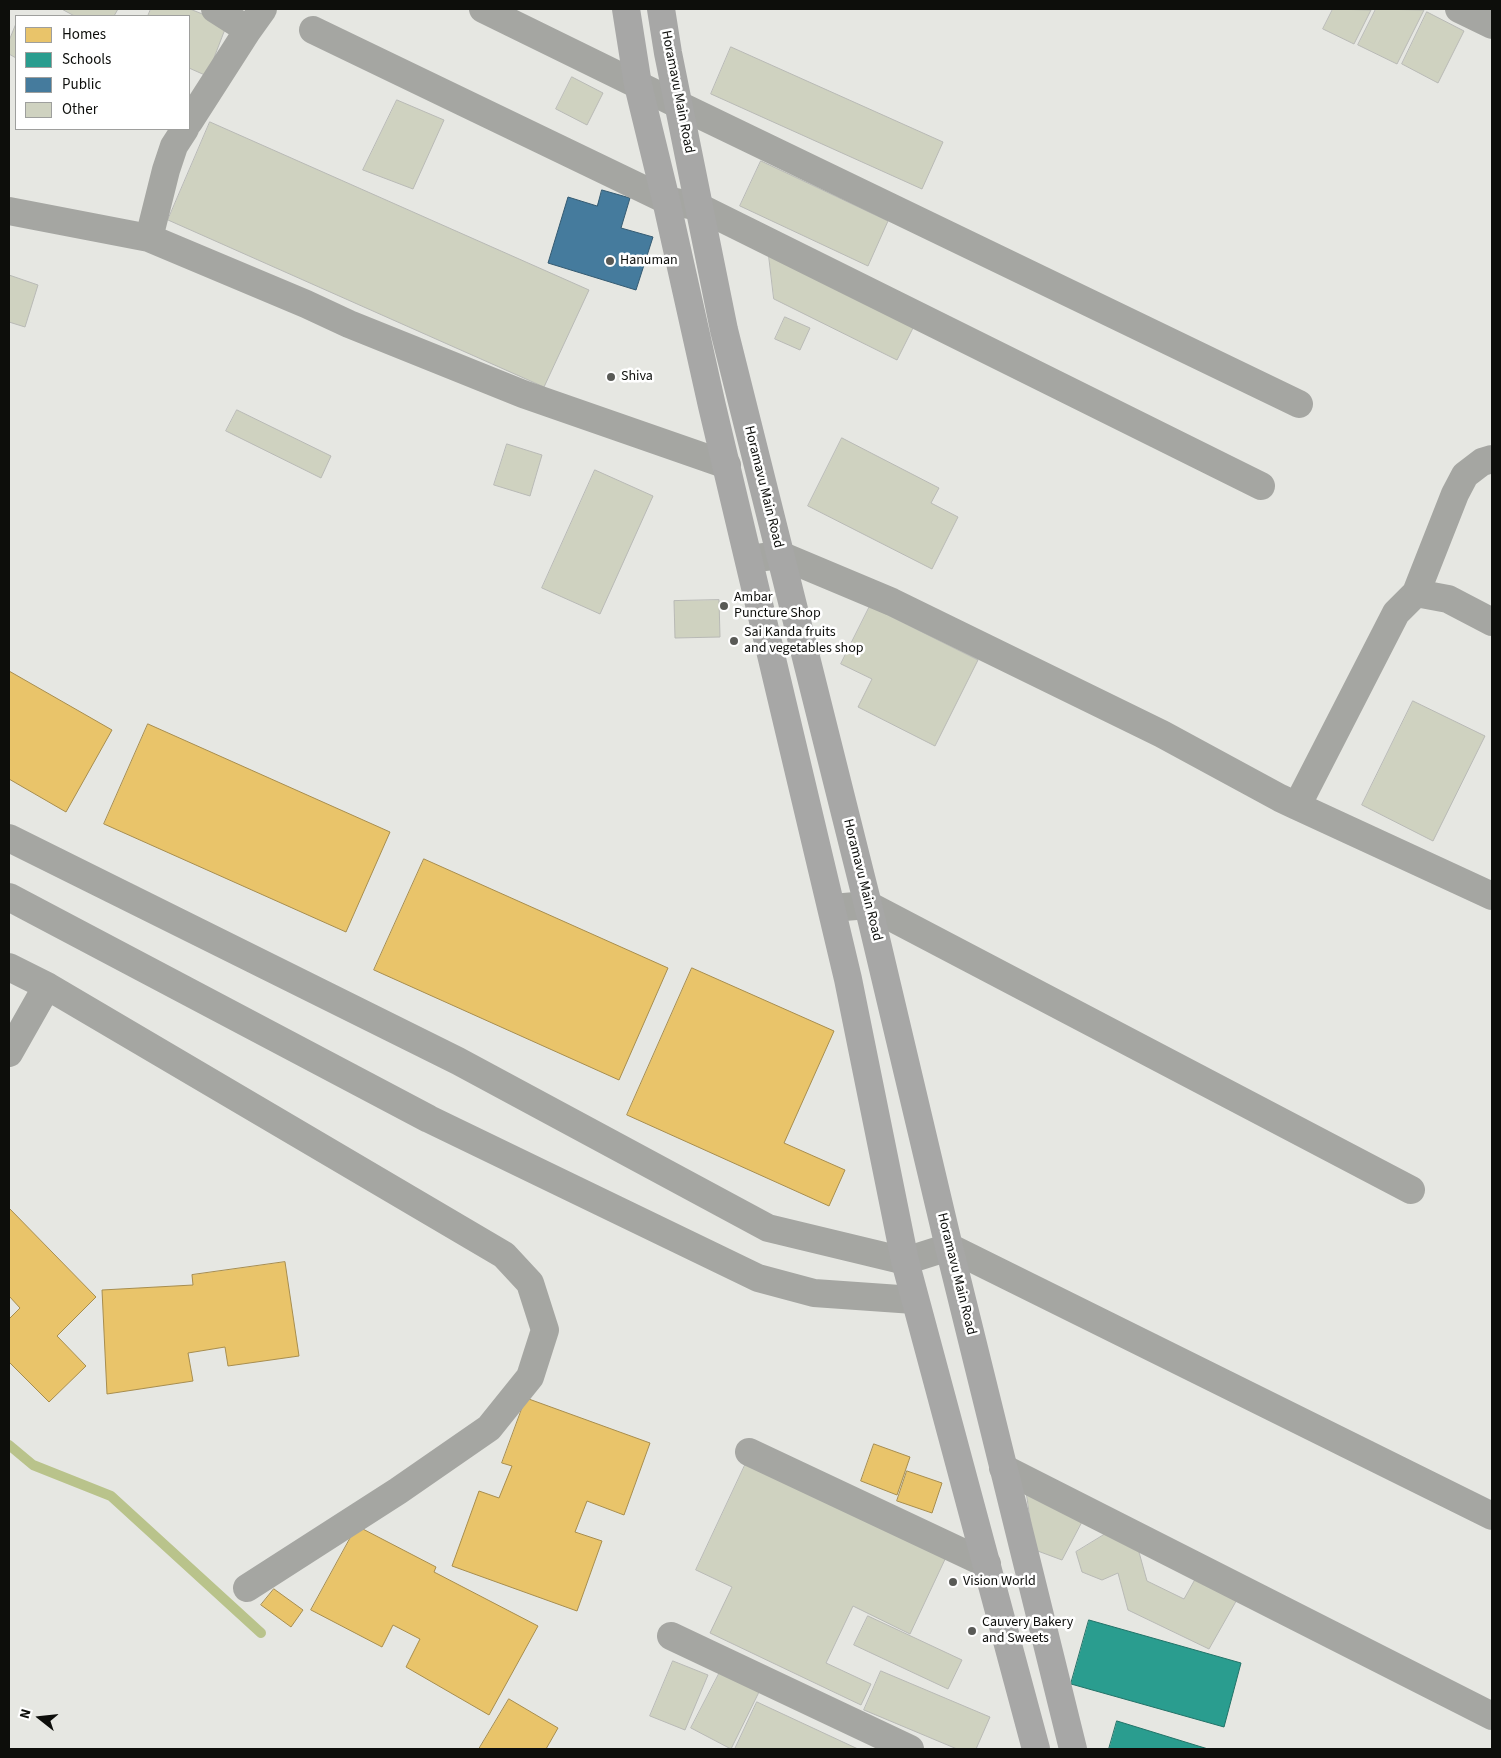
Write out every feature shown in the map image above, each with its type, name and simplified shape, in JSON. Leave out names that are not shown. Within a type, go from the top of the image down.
[{"type":"main road","points":[[626,9],[638,85],[848,979],[914,1300],[988,1564],[1036,1749]]},
{"type":"main road","name":"Horamavu Main Road","points":[[661,9],[678,105],[724,330],[868,905],[1003,1468],[1073,1749]]},
{"type":"street","points":[[190,120],[256,19],[215,9]]},
{"type":"street","points":[[482,9],[1299,404]]},
{"type":"street","points":[[1459,9],[1492,25]]},
{"type":"street","points":[[313,30],[666,200],[699,207],[1262,486]]},
{"type":"street","points":[[149,238],[166,170],[174,146],[184,130]]},
{"type":"street","points":[[9,211],[149,238],[349,324],[523,394],[726,465]]},
{"type":"street","points":[[1297,806],[1396,613],[1416,593],[1455,494],[1465,475],[1482,462],[1492,459]]},
{"type":"street","points":[[749,559],[780,555],[909,610],[1162,734],[1280,798],[1492,896]]},
{"type":"street","points":[[1416,593],[1448,599],[1492,622]]},
{"type":"street","points":[[9,838],[458,1061],[768,1228],[905,1261],[950,1247],[1492,1516]]},
{"type":"street","points":[[9,897],[429,1119],[758,1278],[814,1293],[914,1300]]},
{"type":"street","points":[[832,908],[868,905],[1411,1190]]},
{"type":"street","points":[[9,967],[47,986],[504,1255],[530,1283],[545,1330],[530,1377],[489,1428],[398,1491],[246,1588]]},
{"type":"street","points":[[9,1053],[47,986]]},
{"type":"street","points":[[748,1452],[988,1564]]},
{"type":"street","points":[[1003,1468],[1492,1716]]},
{"type":"street","points":[[671,1636],[910,1749]]},
{"type":"building: Homes","points":[[9,671],[112,730],[66,812],[9,779]]},
{"type":"building: Homes","points":[[148,724],[390,832],[346,932],[104,824]]},
{"type":"building: Homes","points":[[424,859],[668,968],[619,1080],[374,970]]},
{"type":"building: Homes","points":[[692,968],[834,1031],[784,1143],[845,1170],[829,1206],[627,1115]]},
{"type":"building: Homes","points":[[9,1208],[96,1297],[57,1336],[86,1366],[49,1402],[9,1362],[9,1319],[20,1308],[9,1296]]},
{"type":"building: Homes","points":[[285,1262],[299,1356],[228,1366],[225,1347],[188,1353],[193,1381],[107,1394],[102,1290],[193,1285],[192,1275]]},
{"type":"building: Homes","points":[[526,1398],[650,1443],[624,1515],[587,1501],[575,1532],[602,1541],[577,1611],[452,1566],[479,1491],[499,1498],[512,1466],[502,1463]]},
{"type":"building: Homes","points":[[874,1444],[910,1457],[897,1495],[861,1481]]},
{"type":"building: Homes","points":[[907,1471],[942,1483],[932,1513],[897,1501]]},
{"type":"building: Homes","points":[[357,1526],[436,1567],[434,1572],[538,1626],[489,1715],[406,1667],[420,1639],[393,1625],[382,1647],[311,1610]]},
{"type":"building: Homes","points":[[274,1589],[303,1610],[291,1627],[261,1605]]},
{"type":"building: Homes","points":[[509,1699],[558,1728],[546,1749],[479,1749]]},
{"type":"building: Schools","points":[[1089,1620],[1241,1663],[1224,1727],[1071,1684]]},
{"type":"building: Schools","points":[[1117,1721],[1208,1749],[1109,1749]]},
{"type":"building: Public","points":[[602,190],[630,198],[621,228],[653,237],[636,290],[548,263],[568,197],[597,206]]},
{"type":"building: Other","points":[[62,9],[118,9],[115,15],[73,15]]},
{"type":"building: Other","points":[[151,9],[190,9],[227,24],[207,76],[190,68],[190,15],[148,15]]},
{"type":"building: Other","points":[[1333,9],[1371,10],[1354,44],[1323,29]]},
{"type":"building: Other","points":[[1376,9],[1424,10],[1397,64],[1358,45]]},
{"type":"building: Other","points":[[1427,12],[1464,31],[1438,83],[1402,64]]},
{"type":"building: Other","points":[[15,26],[15,57],[9,54],[9,41]]},
{"type":"building: Other","points":[[731,47],[943,142],[922,189],[711,94]]},
{"type":"building: Other","points":[[572,77],[603,93],[587,125],[556,109]]},
{"type":"building: Other","points":[[397,100],[444,120],[413,189],[363,170]]},
{"type":"building: Other","points":[[210,122],[589,290],[544,387],[168,220]]},
{"type":"building: Other","points":[[761,161],[888,221],[868,266],[740,206]]},
{"type":"building: Other","points":[[768,248],[916,322],[897,360],[774,299]]},
{"type":"building: Other","points":[[9,275],[38,285],[25,327],[9,322]]},
{"type":"building: Other","points":[[785,317],[810,328],[800,350],[775,339]]},
{"type":"building: Other","points":[[237,410],[331,456],[321,478],[226,431]]},
{"type":"building: Other","points":[[842,438],[939,488],[931,503],[958,517],[932,569],[808,506]]},
{"type":"building: Other","points":[[507,444],[542,455],[530,496],[494,485]]},
{"type":"building: Other","points":[[595,470],[653,496],[600,614],[542,588]]},
{"type":"building: Other","points":[[719,600],[720,637],[675,638],[674,601]]},
{"type":"building: Other","points":[[870,606],[978,660],[935,746],[858,707],[872,679],[841,664]]},
{"type":"building: Other","points":[[1413,701],[1485,736],[1433,841],[1362,805]]},
{"type":"building: Other","points":[[747,1461],[947,1555],[910,1634],[853,1606],[826,1663],[871,1684],[861,1705],[710,1633],[732,1587],[696,1570]]},
{"type":"building: Other","points":[[1026,1489],[1084,1518],[1062,1560],[1035,1550]]},
{"type":"building: Other","points":[[1107,1533],[1137,1545],[1147,1581],[1184,1599],[1198,1574],[1239,1596],[1209,1649],[1128,1610],[1118,1573],[1102,1580],[1082,1572],[1076,1552]]},
{"type":"building: Other","points":[[868,1616],[962,1660],[948,1689],[854,1645]]},
{"type":"building: Other","points":[[673,1661],[708,1675],[685,1730],[650,1716]]},
{"type":"building: Other","points":[[881,1671],[990,1717],[976,1749],[957,1749],[864,1710]]},
{"type":"building: Other","points":[[720,1672],[759,1692],[731,1749],[691,1728]]},
{"type":"building: Other","points":[[757,1702],[858,1749],[735,1749]]},
{"type":"waterway","points":[[9,1445],[33,1465],[111,1496],[261,1633]]},
{"type":"place","name":"Hanuman","points":[[610,261]]},
{"type":"place","name":"Shiva","points":[[611,377]]},
{"type":"place","name":"Ambar Puncture Shop","points":[[724,606]]},
{"type":"place","name":"Sai Kanda fruits and vegetables shop","points":[[734,641]]},
{"type":"place","name":"Vision World","points":[[953,1582]]},
{"type":"place","name":"Cauvery Bakery and Sweets","points":[[972,1631]]}]
